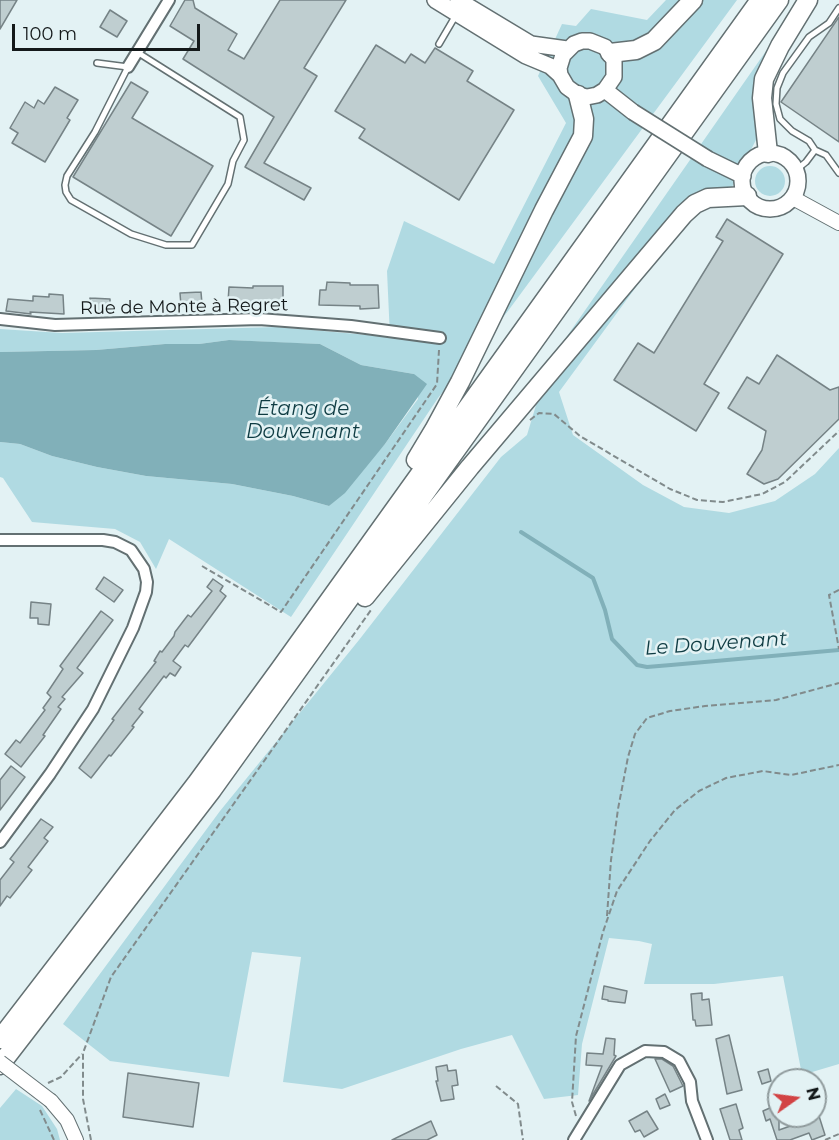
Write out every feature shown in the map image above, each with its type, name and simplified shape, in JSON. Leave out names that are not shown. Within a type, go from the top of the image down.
[{"type":"highway","points":[[610,53],[636,50],[654,41],[693,0]]},
{"type":"highway","points":[[0,1039],[196,784],[759,0]]},
{"type":"highway","points":[[0,1063],[212,790],[779,0]]},
{"type":"highway","points":[[768,153],[762,98],[765,79],[780,46],[808,0]]},
{"type":"highway","points":[[398,504],[407,474],[460,382],[583,136],[584,119],[578,95]]},
{"type":"highway","points":[[312,652],[351,615],[470,466],[684,214],[695,204],[708,198],[747,196]]},
{"type":"main road","points":[[435,0],[460,4],[531,44],[567,49]]},
{"type":"main road","points":[[460,4],[526,56],[550,66],[560,75],[567,87],[578,95],[587,97],[605,90],[610,84],[615,69],[610,53],[598,43],[590,41],[574,44],[567,49],[561,62],[560,75]]},
{"type":"main road","points":[[605,90],[633,112],[708,159],[743,176]]},
{"type":"main road","points":[[768,153],[785,157],[796,170],[798,184],[793,198],[778,208],[770,209],[753,202],[744,190],[743,176],[754,158],[768,153]]},
{"type":"main road","points":[[793,198],[839,222]]},
{"type":"main road","points":[[0,1063],[51,1101],[67,1120],[76,1140]]},
{"type":"street","points":[[128,67],[169,0]]},
{"type":"street","name":"Rue de Monte à Regret","points":[[0,319],[56,325],[259,319],[351,326],[440,338]]},
{"type":"street","points":[[0,540],[115,542],[131,550],[144,569],[147,582],[146,592],[133,628],[93,708],[50,774],[0,842]]},
{"type":"street","points":[[574,1140],[620,1065],[645,1051],[664,1052],[679,1061],[690,1082],[692,1101],[707,1140]]},
{"type":"lane","points":[[439,44],[460,4]]},
{"type":"lane","points":[[839,8],[829,23],[809,36],[783,72],[777,88],[776,104],[780,119],[792,131],[808,141],[815,150],[826,155],[839,173]]},
{"type":"lane","points":[[97,63],[128,67],[95,132],[67,176],[66,192],[71,200],[131,234],[166,245],[192,245],[228,184],[233,161],[244,140],[240,117],[137,52]]},
{"type":"lane","points":[[796,170],[815,150]]},
{"type":"path","points":[[202,566],[281,612],[437,384],[440,338]]},
{"type":"path","points":[[524,426],[539,413],[554,414],[580,436],[670,489],[697,500],[723,502],[762,494],[785,482],[839,431]]},
{"type":"path","points":[[839,590],[829,595],[839,649]]},
{"type":"path","points":[[91,1140],[83,1100],[83,1053],[111,977],[309,695],[376,604]]},
{"type":"path","points":[[606,919],[612,850],[628,757],[635,734],[648,718],[670,711],[705,706],[776,700],[839,683]]},
{"type":"path","points":[[582,1126],[572,1102],[575,1046],[606,919],[617,891],[650,841],[675,810],[699,791],[726,778],[763,771],[791,776],[839,765]]},
{"type":"path","points":[[44,1085],[61,1077],[83,1053]]},
{"type":"path","points":[[496,1086],[518,1104],[523,1140]]},
{"type":"path","points":[[36,1104],[54,1140]]},
{"type":"path","points":[[825,1140],[839,1134]]},
{"type":"shaded area","points":[[666,0],[737,0],[508,311],[438,398],[291,617],[169,539],[156,569],[140,542],[115,529],[32,522],[3,478],[0,477],[0,442],[20,444],[52,456],[97,467],[146,476],[232,484],[329,506],[385,444],[418,399],[414,374],[361,365],[320,344],[229,340],[96,350],[0,352],[0,329],[62,333],[278,327],[390,337],[387,271],[404,221],[494,264],[566,123],[538,76],[562,24],[576,26],[591,9],[647,20]]},
{"type":"shaded area","points":[[796,8],[811,12],[780,63],[768,88],[760,132],[732,187],[697,195],[669,242],[559,392],[573,435],[643,485],[684,507],[729,513],[775,501],[815,474],[839,448],[839,1064],[826,1068],[801,1068],[783,976],[714,984],[644,984],[652,944],[609,938],[582,1044],[578,1095],[544,1099],[512,1035],[461,1049],[342,1089],[283,1082],[301,957],[252,952],[229,1077],[110,1061],[63,1024],[220,811],[359,640],[501,457],[527,435],[549,362]]},
{"type":"shaded area","points":[[770,166],[781,170],[785,181],[781,192],[770,196],[759,192],[755,181],[759,170]]},
{"type":"shaded area","points":[[16,1089],[42,1106],[57,1129],[60,1140],[0,1140],[0,1108]]},
{"type":"water","name":"Étang de Douvenant","points":[[229,340],[320,344],[361,365],[414,374],[427,384],[385,444],[345,493],[329,506],[232,484],[146,476],[97,467],[52,456],[20,444],[0,442],[0,352],[96,350]]},
{"type":"building","points":[[0,0],[17,0],[0,29]]},
{"type":"building","points":[[185,0],[193,0],[195,8],[237,34],[228,50],[244,59],[280,0],[346,0],[304,68],[317,76],[264,163],[311,188],[304,200],[245,167],[274,117],[183,59],[194,41],[170,26]]},
{"type":"building","points":[[110,10],[127,21],[117,37],[100,27]]},
{"type":"building","points":[[839,17],[839,142],[781,102]]},
{"type":"building","points":[[376,45],[405,63],[411,54],[425,63],[435,48],[473,71],[467,81],[514,110],[459,200],[359,138],[365,129],[335,111]]},
{"type":"building","points":[[131,82],[148,92],[132,118],[213,166],[171,236],[73,177]]},
{"type":"building","points":[[55,87],[78,100],[67,118],[70,120],[45,162],[12,143],[18,133],[10,128],[25,102],[34,108],[38,100],[44,104]]},
{"type":"building","points":[[727,219],[783,254],[704,384],[719,393],[696,431],[614,380],[638,343],[654,353],[723,241],[716,237]]},
{"type":"building","points":[[327,282],[378,285],[379,308],[360,309],[360,306],[319,305],[320,290],[326,290]]},
{"type":"building","points":[[253,286],[283,286],[283,302],[228,302],[229,287],[253,288]]},
{"type":"building","points":[[201,292],[202,304],[181,306],[180,293]]},
{"type":"building","points":[[49,294],[63,295],[64,314],[6,311],[8,299],[33,301],[33,296],[49,297]]},
{"type":"building","points":[[90,298],[110,299],[110,312],[89,312]]},
{"type":"building","points":[[777,355],[830,390],[839,387],[839,419],[778,479],[764,484],[747,474],[762,450],[766,431],[728,408],[747,377],[759,384]]},
{"type":"building","points":[[104,577],[123,590],[114,602],[96,589]]},
{"type":"building","points":[[213,579],[223,586],[220,591],[226,596],[188,647],[185,645],[173,661],[181,667],[175,676],[170,673],[166,678],[164,676],[139,709],[143,712],[132,726],[134,727],[91,778],[79,768],[114,720],[112,719],[156,662],[154,661],[160,651],[162,652],[188,615],[191,617],[212,591],[207,587]]},
{"type":"building","points":[[31,602],[51,604],[49,625],[38,624],[38,618],[30,618]]},
{"type":"building","points":[[101,611],[113,620],[77,668],[83,673],[62,697],[65,699],[58,707],[61,709],[43,735],[45,736],[21,767],[5,754],[16,740],[20,743],[45,710],[43,708],[51,697],[47,693],[63,669],[60,666]]},
{"type":"building","points":[[11,766],[25,777],[0,810],[0,780]]},
{"type":"building","points":[[41,819],[53,827],[44,838],[48,841],[28,867],[32,870],[10,898],[7,896],[0,906],[0,880],[14,862],[10,859]]},
{"type":"building","points":[[604,986],[627,991],[625,1003],[602,999]]},
{"type":"building","points":[[702,993],[702,1000],[709,999],[712,1025],[696,1026],[693,1020],[691,994]]},
{"type":"building","points":[[729,1035],[742,1090],[727,1094],[716,1039]]},
{"type":"building","points":[[606,1038],[615,1039],[614,1055],[616,1056],[589,1101],[602,1066],[586,1065],[587,1053],[603,1054]]},
{"type":"building","points":[[655,1059],[662,1059],[673,1066],[683,1086],[670,1092]]},
{"type":"building","points":[[447,1065],[448,1071],[456,1070],[458,1085],[452,1086],[454,1099],[441,1101],[436,1081],[438,1081],[436,1067]]},
{"type":"building","points":[[767,1069],[767,1082],[762,1084],[758,1072]]},
{"type":"building","points":[[128,1073],[199,1083],[193,1127],[123,1117]]},
{"type":"building","points":[[665,1094],[670,1105],[660,1109],[656,1099]]},
{"type":"building","points":[[736,1104],[743,1128],[739,1130],[742,1140],[730,1140],[720,1109]]},
{"type":"building","points":[[767,1109],[766,1121],[763,1111]]},
{"type":"building","points":[[647,1111],[658,1129],[644,1137],[640,1130],[635,1132],[629,1121]]},
{"type":"building","points":[[431,1121],[437,1135],[427,1140],[392,1140]]},
{"type":"building","points":[[773,1128],[779,1128],[779,1130],[823,1128],[825,1135],[812,1140],[809,1133],[790,1140],[777,1140]]},
{"type":"waterway","name":"Le Douvenant","points":[[521,532],[593,578],[605,610],[612,639],[637,665],[647,667],[839,650]]}]
